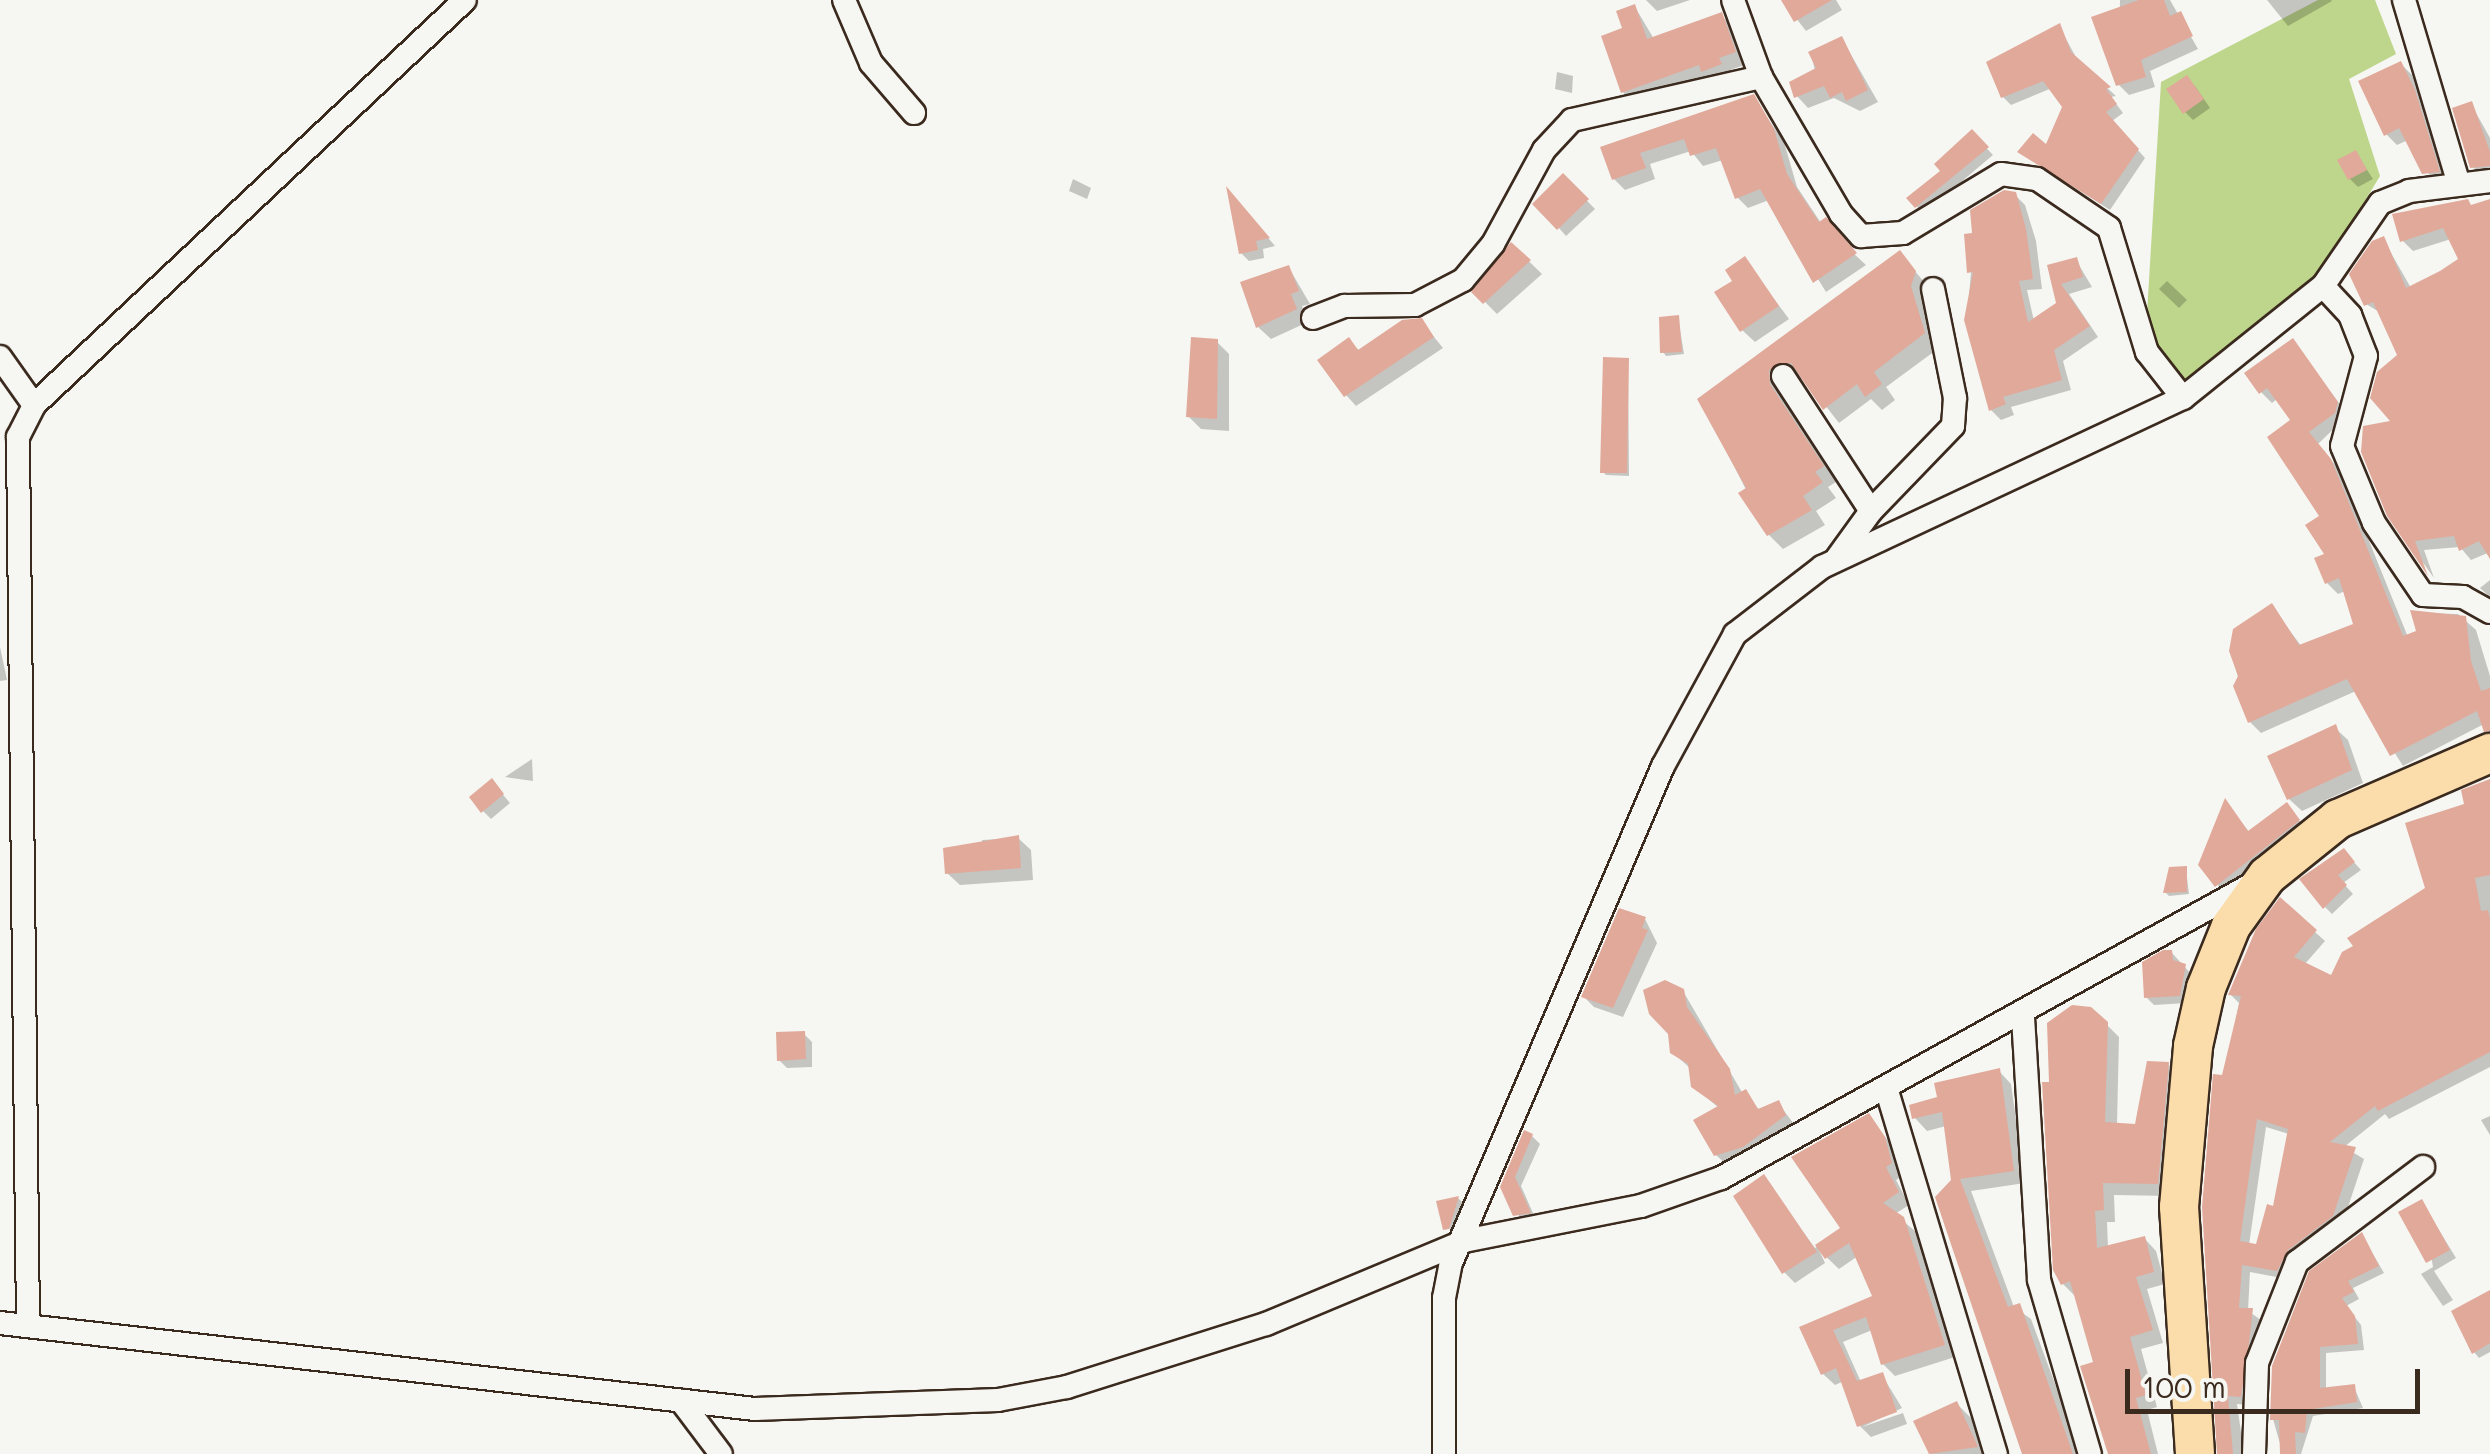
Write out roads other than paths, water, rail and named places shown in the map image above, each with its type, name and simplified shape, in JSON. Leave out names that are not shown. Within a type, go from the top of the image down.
[{"type":"main road","points":[[2194,1454],[2178,1207],[2193,1046],[2206,988],[2232,926],[2267,876],[2338,819],[2490,754]]},
{"type":"street","points":[[28,1324],[14,466],[18,437],[34,405],[464,0]]},
{"type":"street","points":[[844,0],[870,63],[914,113]]},
{"type":"street","points":[[1733,0],[1761,77],[1841,214],[1861,236],[1904,233],[2001,174],[2037,179],[2098,218],[2114,238],[2147,352],[2183,398]]},
{"type":"street","points":[[2404,0],[2460,184]]},
{"type":"street","points":[[1314,318],[1345,306],[1414,305],[1463,280],[1493,244],[1544,150],[1572,120],[1761,77]]},
{"type":"street","points":[[1444,1454],[1444,1298],[1464,1241],[1627,849],[1717,661],[1754,614],[1836,559],[2183,398],[2324,286],[2380,203],[2460,184],[2490,182]]},
{"type":"street","points":[[2324,286],[2363,339],[2366,356],[2342,446],[2374,523],[2423,595],[2463,597],[2490,612]]},
{"type":"street","points":[[1836,559],[1872,510],[1944,440],[1956,415],[1932,289]]},
{"type":"street","points":[[0,356],[34,405]]},
{"type":"street","points":[[1784,376],[1872,510]]},
{"type":"street","points":[[0,1323],[681,1401],[855,1408],[998,1400],[1068,1387],[1266,1324],[1464,1241],[1683,1194],[1768,1157],[2023,1017],[2267,876]]},
{"type":"street","points":[[2023,1017],[2039,1280],[2090,1454]]},
{"type":"street","points":[[1887,1091],[1996,1454]]},
{"type":"street","points":[[2254,1454],[2258,1363],[2297,1262],[2423,1167]]},
{"type":"street","points":[[681,1401],[721,1454]]}]
